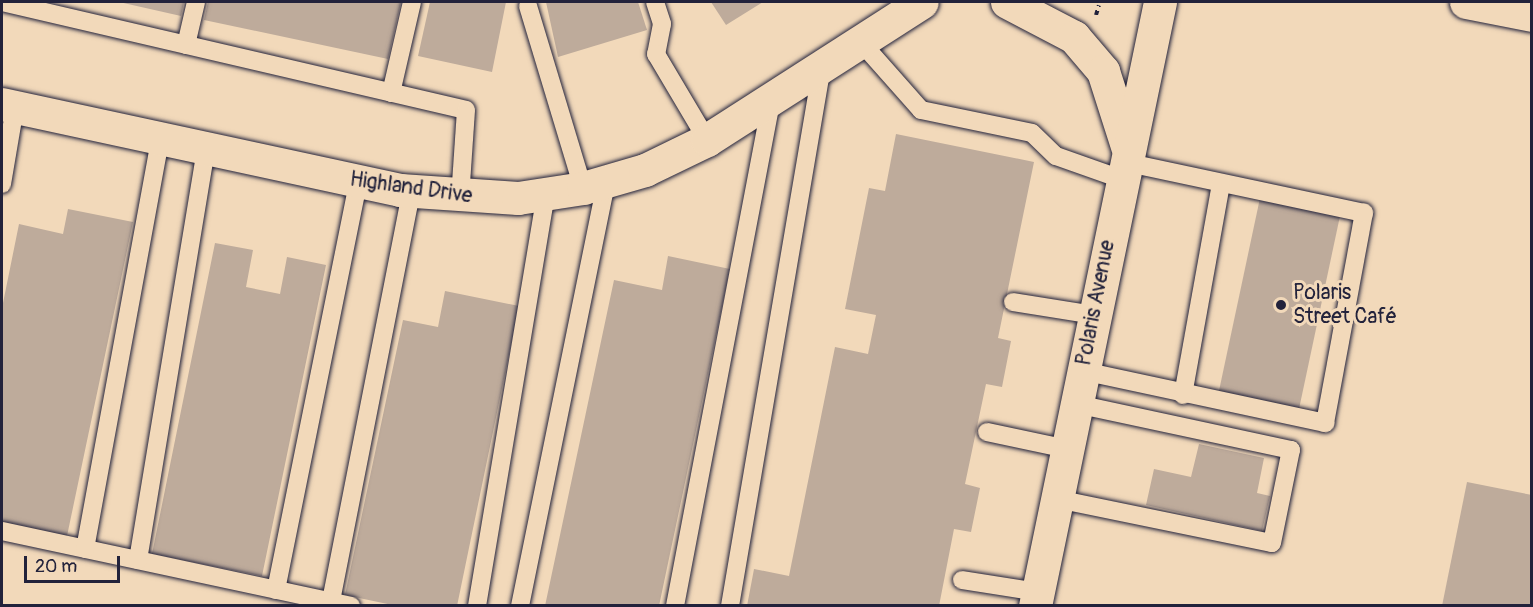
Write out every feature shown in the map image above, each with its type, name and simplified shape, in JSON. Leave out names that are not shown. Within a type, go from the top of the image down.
[{"type":"street","name":"Highland Drive","points":[[8,106],[411,192],[460,198],[546,194],[595,185],[645,170],[707,140],[772,96],[922,2]]},
{"type":"street","points":[[1007,2],[1074,37],[1103,71],[1125,163]]},
{"type":"street","name":"Polaris Avenue","points":[[1037,599],[1160,2]]},
{"type":"street","points":[[1466,2],[1532,15]]},
{"type":"lane","points":[[2,2],[66,9],[186,45],[466,110],[460,198]]},
{"type":"lane","points":[[186,45],[196,2]]},
{"type":"lane","points":[[392,93],[412,2]]},
{"type":"lane","points":[[655,2],[662,24],[656,54],[707,140]]},
{"type":"lane","points":[[520,606],[595,185],[528,6]]},
{"type":"lane","points":[[860,40],[921,110],[1032,133],[1056,156],[1125,163],[1364,213],[1325,423],[1183,395],[1083,371]]},
{"type":"lane","points":[[730,606],[822,64]]},
{"type":"lane","points":[[675,606],[772,96]]},
{"type":"lane","points":[[2,184],[8,106]]},
{"type":"lane","points":[[85,549],[160,139]]},
{"type":"lane","points":[[138,560],[206,149]]},
{"type":"lane","points":[[276,590],[358,182]]},
{"type":"lane","points":[[1183,395],[1221,183]]},
{"type":"lane","points":[[331,601],[411,192]]},
{"type":"lane","points":[[477,606],[546,194]]},
{"type":"lane","points":[[1013,302],[1094,315]]},
{"type":"lane","points":[[1057,499],[1272,543],[1291,450],[1076,404]]},
{"type":"lane","points":[[987,432],[1067,448]]},
{"type":"lane","points":[[2,531],[351,606]]},
{"type":"lane","points":[[962,580],[1037,599]]},
{"type":"building","points":[[119,2],[184,2],[181,16]]},
{"type":"building","points":[[208,2],[401,2],[388,59],[204,20]]},
{"type":"building","points":[[430,2],[506,2],[492,72],[418,56]]},
{"type":"building","points":[[546,2],[638,2],[647,30],[558,57]]},
{"type":"building","points":[[711,2],[763,2],[726,25]]},
{"type":"building","points":[[896,134],[1034,162],[998,338],[1011,341],[1002,387],[986,384],[965,484],[980,488],[971,532],[954,529],[939,606],[747,606],[754,569],[789,576],[835,347],[868,354],[876,315],[845,309],[869,188],[885,191]]},
{"type":"building","name":"Polaris Street Café","points":[[1260,198],[1340,215],[1298,412],[1218,395]]},
{"type":"building","points":[[68,209],[133,222],[67,536],[2,522],[2,308],[19,224],[63,234]]},
{"type":"building","points":[[215,243],[253,250],[246,287],[280,294],[287,257],[326,265],[262,576],[152,554]]},
{"type":"building","points":[[668,256],[730,269],[659,606],[545,606],[614,280],[662,290]]},
{"type":"building","points":[[445,291],[519,306],[457,606],[397,606],[345,595],[403,320],[438,327]]},
{"type":"building","points":[[1199,444],[1264,458],[1257,493],[1270,496],[1262,531],[1146,505],[1154,469],[1191,477]]},
{"type":"building","points":[[1467,482],[1532,495],[1532,606],[1442,606]]},
{"type":"place","name":"Polaris Street Café","points":[[1281,305]]}]
